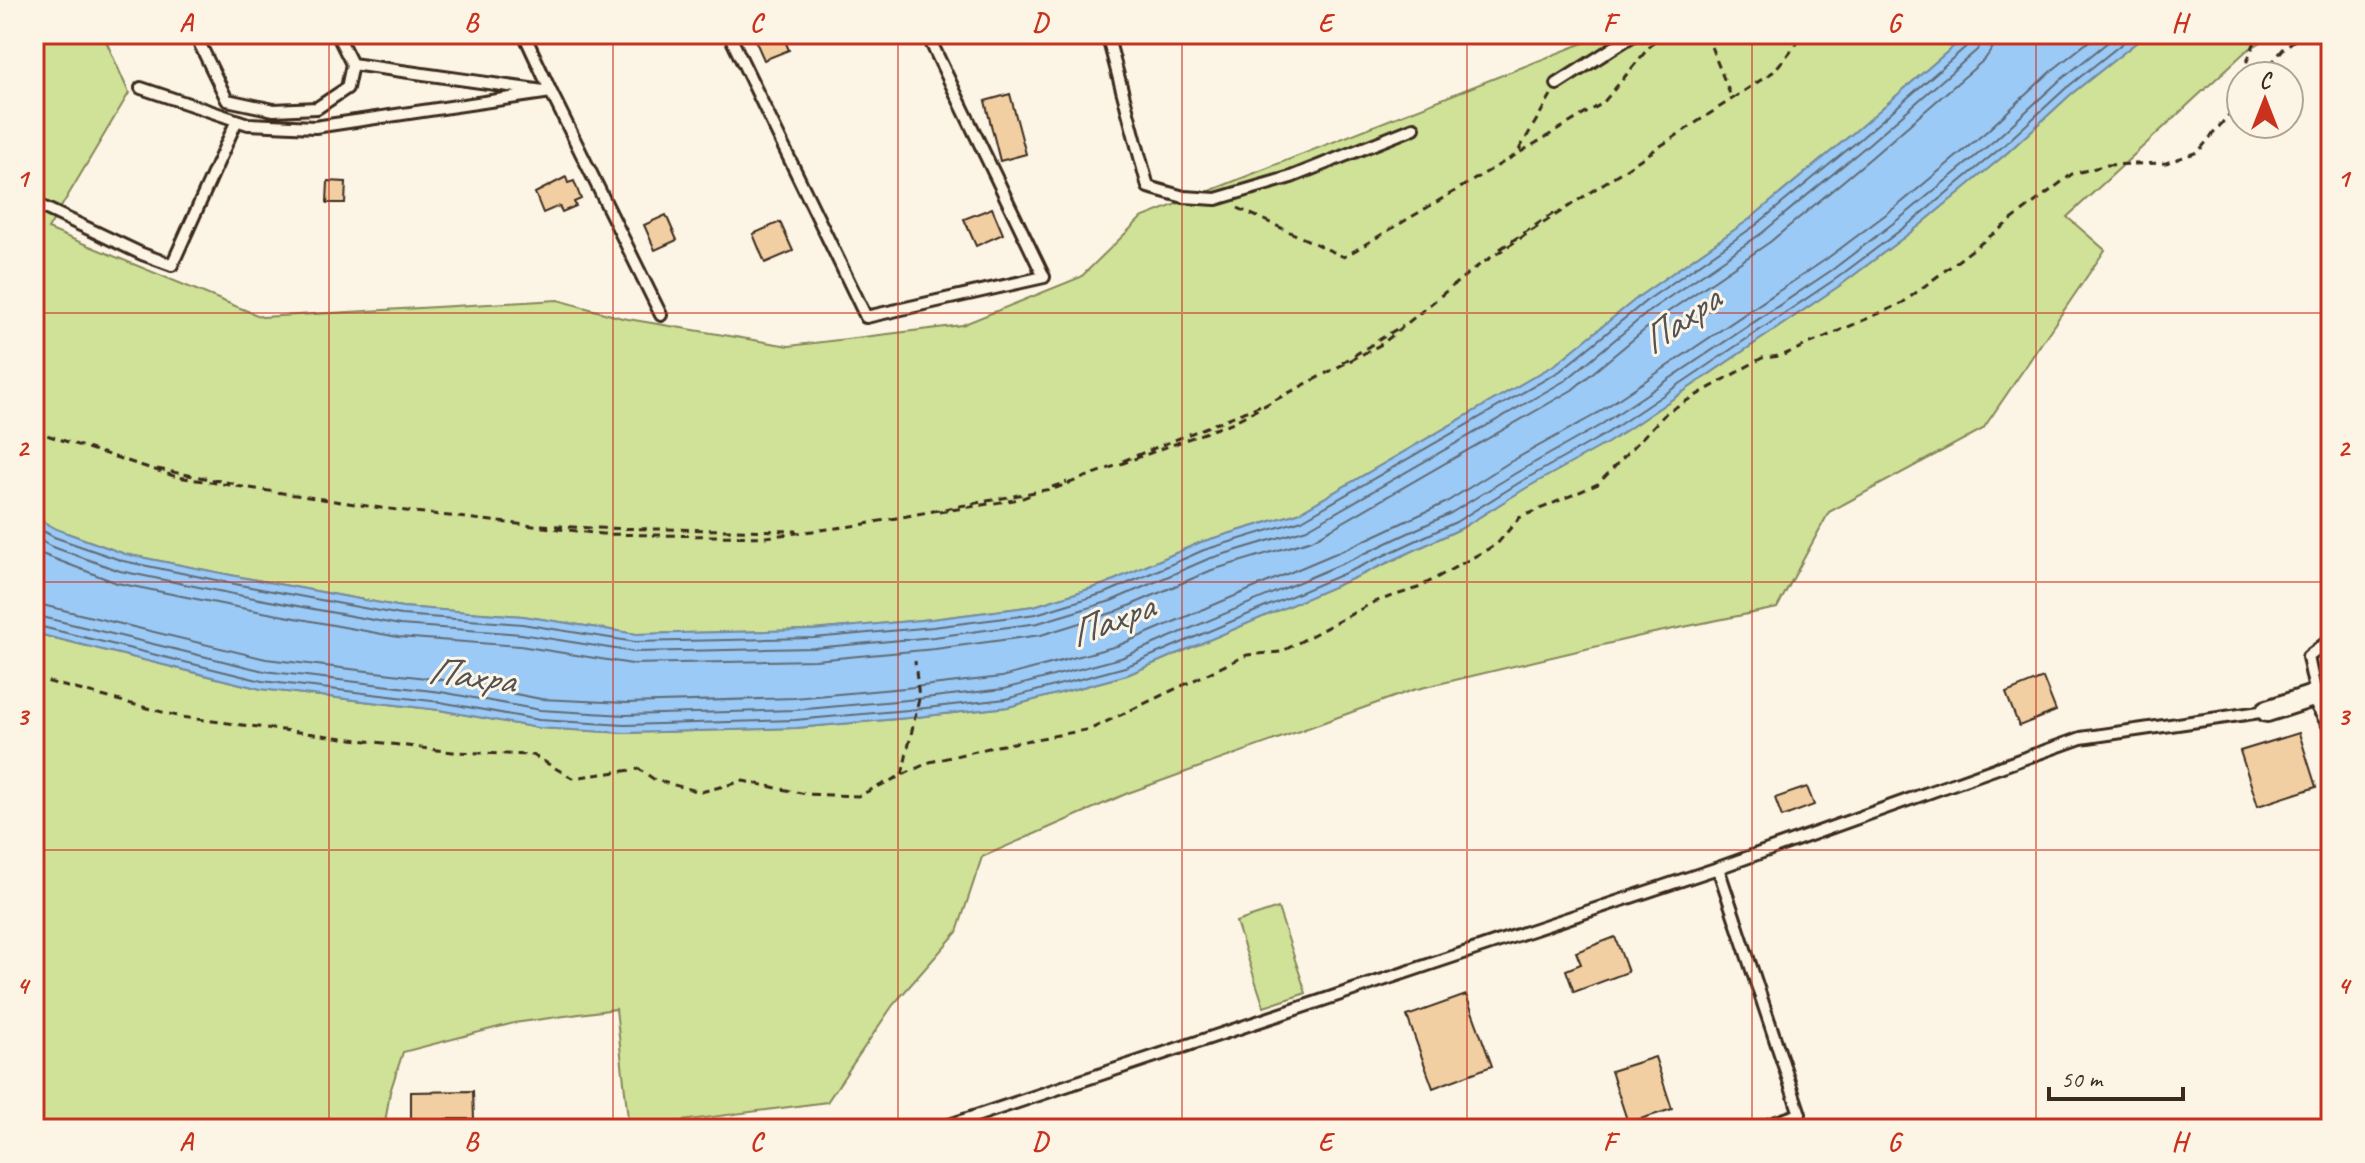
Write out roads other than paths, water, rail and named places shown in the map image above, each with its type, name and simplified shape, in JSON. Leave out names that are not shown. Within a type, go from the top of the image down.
[{"type":"street","points":[[2267,711],[2316,695],[2331,720]]},
{"type":"lane","points":[[195,34],[227,100],[274,110],[317,108],[347,88],[352,64],[337,34]]},
{"type":"lane","points":[[524,34],[661,315]]},
{"type":"lane","points":[[729,34],[866,317],[1044,277],[927,34]]},
{"type":"lane","points":[[1107,34],[1148,187],[1184,197],[1216,199],[1291,177],[1414,128]]},
{"type":"lane","points":[[1557,84],[1635,34]]},
{"type":"lane","points":[[352,64],[551,92]]},
{"type":"lane","points":[[141,88],[248,124],[315,127],[551,92]]},
{"type":"lane","points":[[34,203],[172,265],[237,120]]},
{"type":"lane","points":[[2316,695],[2308,657],[2331,639]]},
{"type":"lane","points":[[937,1129],[1718,868],[2081,738],[2267,711]]},
{"type":"lane","points":[[1718,868],[1800,1114],[1756,1129]]},
{"type":"water","name":"Пахра","points":[[1968,34],[2147,34],[2070,95],[2007,153],[1919,226],[1842,284],[1609,442],[1460,529],[1127,675],[1008,707],[796,728],[625,733],[538,728],[439,710],[261,689],[34,633],[34,517],[56,529],[125,554],[246,578],[402,607],[523,616],[636,634],[813,630],[1034,606],[1105,584],[1201,542],[1298,513],[1556,364],[1641,295],[1750,219]]}]
